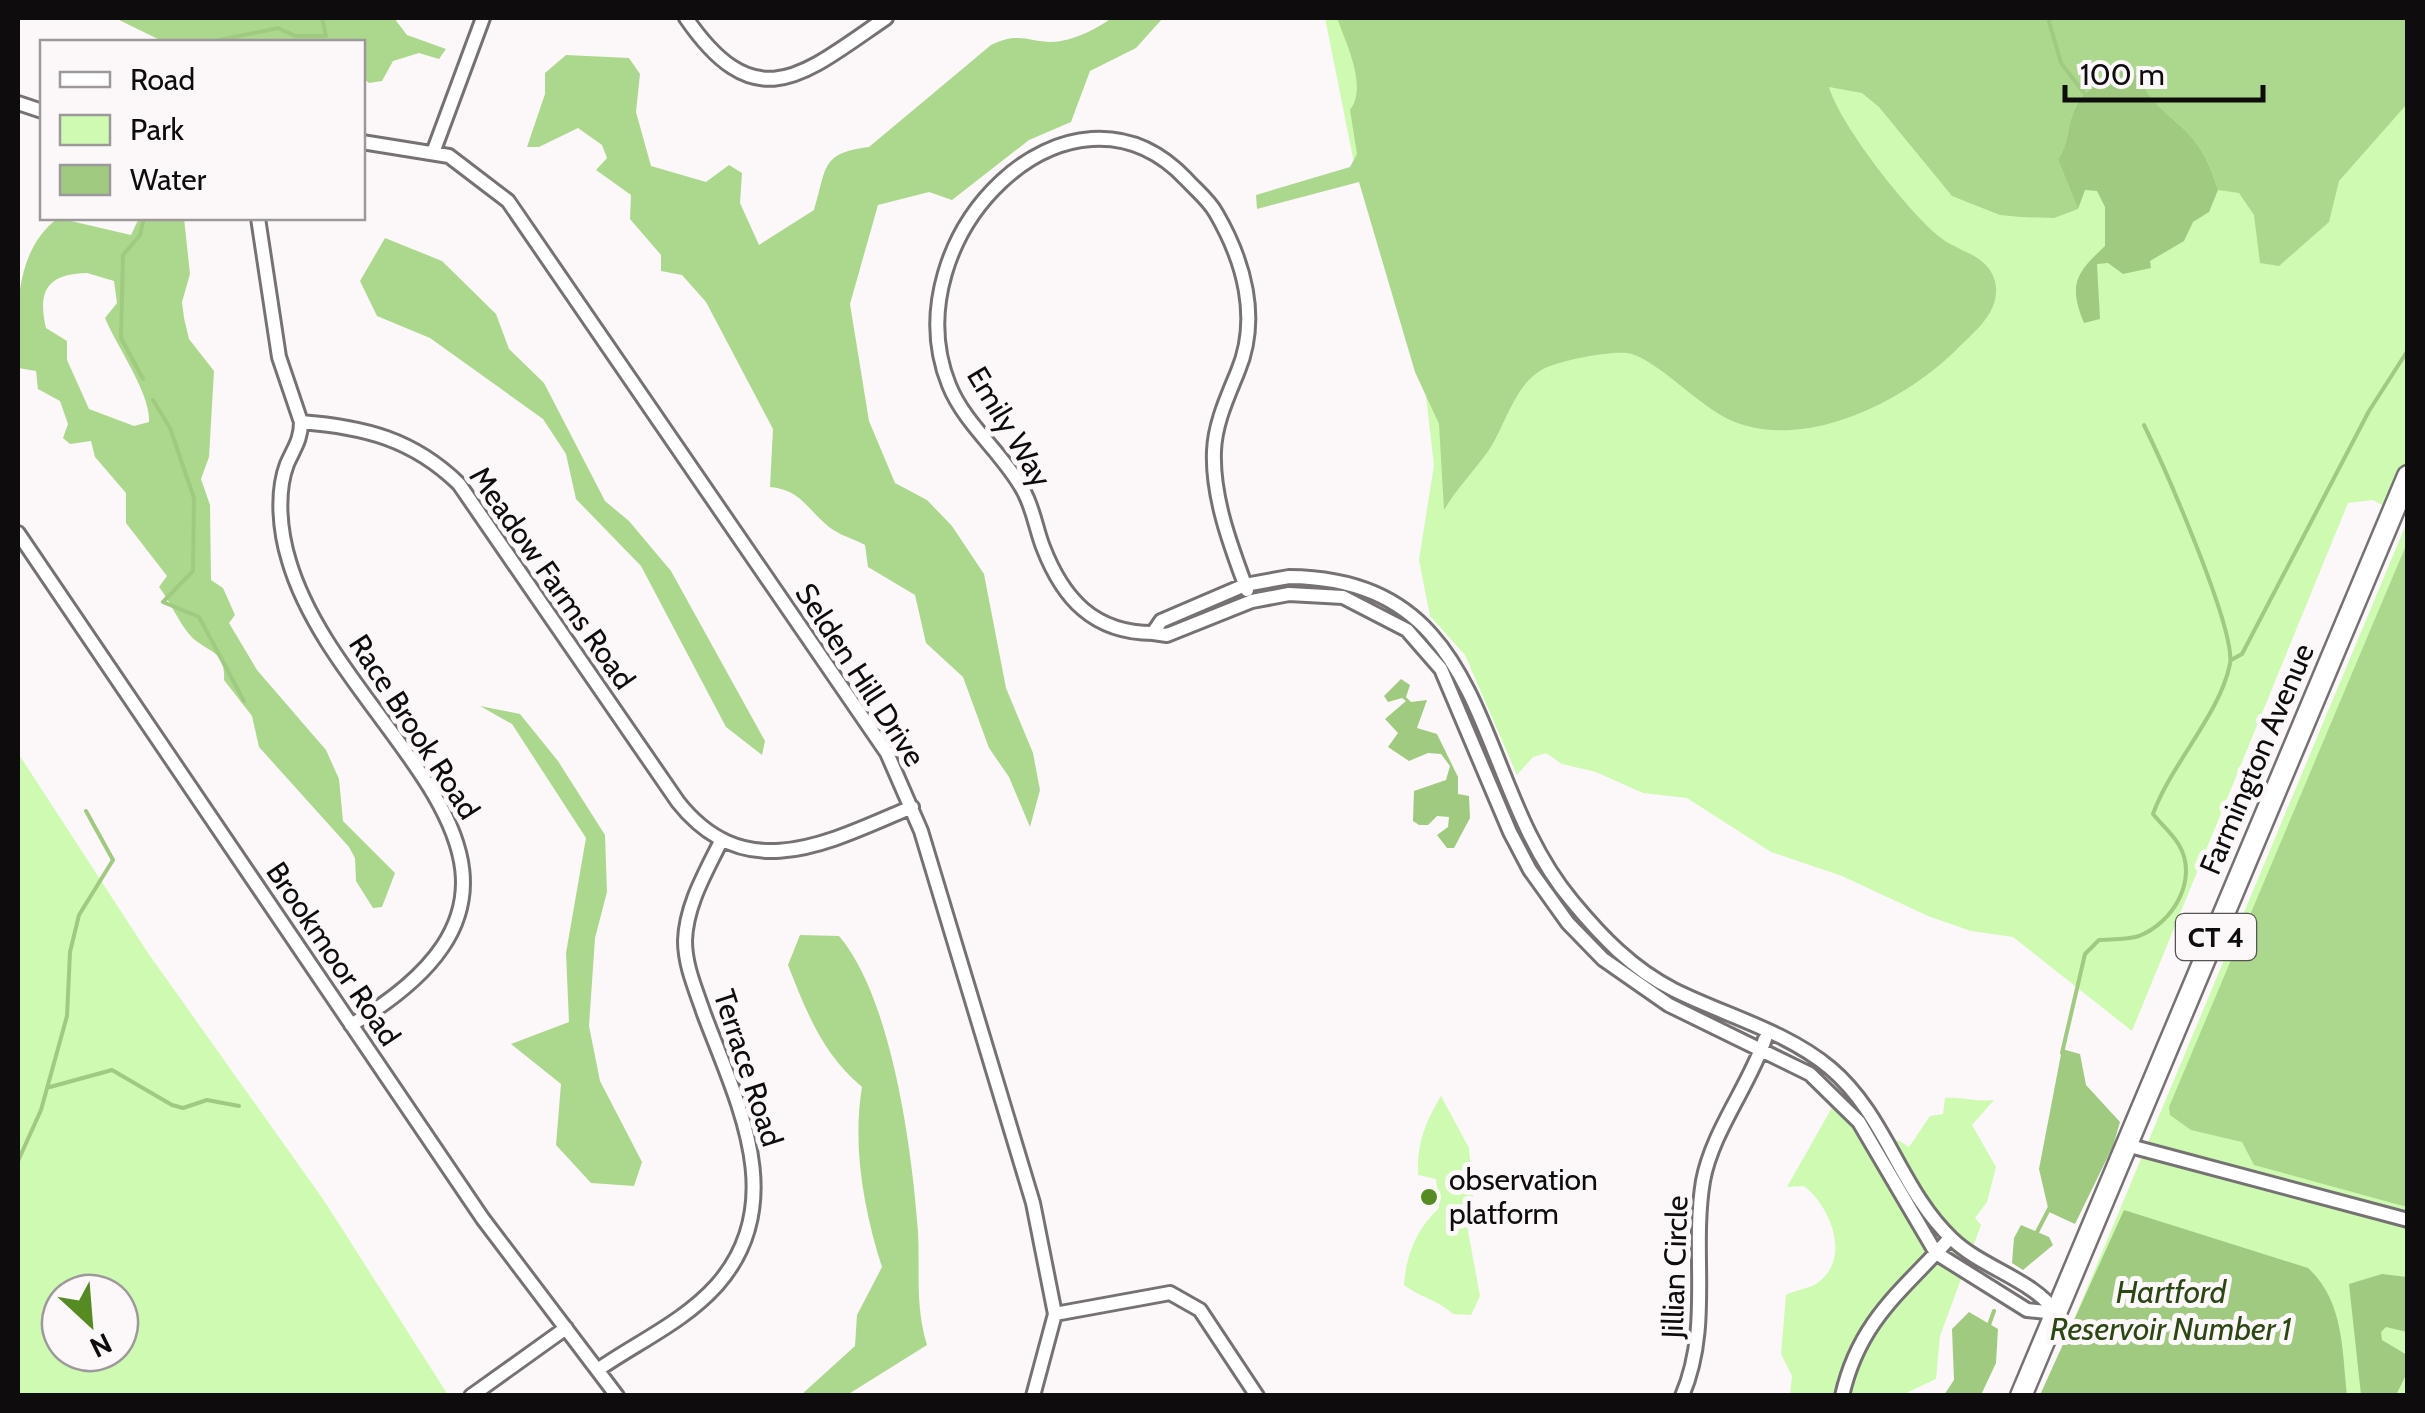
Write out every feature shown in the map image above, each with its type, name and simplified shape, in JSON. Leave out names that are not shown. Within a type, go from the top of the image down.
[{"type":"main road","name":"Farmington Avenue","points":[[2021,1396],[2130,1146],[2408,476]]},
{"type":"street","points":[[434,150],[483,18]]},
{"type":"street","points":[[686,18],[723,63],[745,74],[776,79],[810,69],[886,18]]},
{"type":"street","name":"Emily Way","points":[[1112,140],[1166,158],[1214,209],[1244,271],[1249,338],[1225,401],[1214,450],[1226,532],[1252,601],[1168,635],[1106,625],[1076,608],[1044,550],[1024,490],[949,385],[938,335],[940,287],[953,242],[987,191],[1023,164],[1063,146],[1112,140]]},
{"type":"street","name":"Selden Hill Drive","points":[[365,142],[434,150],[495,188],[524,222],[874,733],[912,807],[1033,1202],[1055,1314],[1032,1396]]},
{"type":"street","points":[[258,220],[279,357],[301,422]]},
{"type":"street","name":"Meadow Farms Road","points":[[301,422],[387,436],[422,454],[459,484],[678,802],[721,841]]},
{"type":"street","name":"Race Brook Road","points":[[301,422],[299,444],[286,466],[281,503],[293,573],[313,618],[446,815],[462,861],[460,910],[442,952],[413,983],[351,1025]]},
{"type":"street","name":"Brookmoor Road","points":[[18,533],[482,1219],[617,1396]]},
{"type":"street","points":[[1153,633],[1161,621],[1246,585],[1289,577],[1350,582],[1374,591],[1430,630],[1463,675],[1527,831],[1590,922],[1648,974],[1827,1065],[1850,1087],[1882,1129],[1931,1216],[1950,1238],[1984,1265],[2041,1296],[2056,1313]]},
{"type":"street","points":[[1252,601],[1289,594],[1343,597],[1407,630],[1441,669],[1530,870],[1568,923],[1603,960],[1644,989],[1705,1023],[1762,1047],[1810,1074],[1838,1097],[1859,1122],[1936,1254],[2027,1310],[2056,1313]]},
{"type":"street","points":[[721,841],[754,850],[798,850],[912,807]]},
{"type":"street","name":"Terrace Road","points":[[599,1368],[708,1295],[731,1266],[750,1223],[755,1190],[752,1152],[686,954],[689,915],[721,841]]},
{"type":"street","name":"Jillian Circle","points":[[1682,1396],[1700,1335],[1698,1235],[1704,1177],[1768,1032]]},
{"type":"street","points":[[2130,1146],[2408,1220]]},
{"type":"street","points":[[1842,1396],[1862,1336],[1890,1299],[1950,1238]]},
{"type":"street","points":[[1055,1314],[1170,1293],[1200,1310],[1258,1396]]},
{"type":"street","points":[[472,1396],[566,1328]]},
{"type":"green space","points":[[1325,18],[2407,18],[2407,476],[2393,511],[2373,500],[2348,503],[2132,1031],[2013,937],[1971,931],[1928,916],[1842,876],[1771,852],[1687,798],[1643,793],[1596,772],[1562,764],[1546,753],[1533,757],[1517,775],[1465,655],[1430,616],[1419,560],[1434,465],[1422,363],[1356,173]]},
{"type":"green space","points":[[2407,522],[2407,1395],[2042,1396]]},
{"type":"green space","points":[[18,753],[148,953],[325,1202],[448,1395],[18,1395]]},
{"type":"green space","points":[[1441,1096],[1469,1148],[1474,1207],[1468,1231],[1480,1296],[1471,1315],[1453,1314],[1404,1285],[1414,1243],[1439,1208],[1436,1179],[1418,1175],[1418,1164],[1423,1134]]},
{"type":"green space","points":[[1838,1097],[1876,1152],[1898,1140],[1909,1147],[1930,1116],[1943,1114],[1945,1098],[1994,1100],[1972,1125],[1996,1167],[1987,1202],[1975,1218],[1981,1225],[1940,1336],[1936,1379],[1902,1395],[1790,1395],[1792,1376],[1781,1354],[1786,1295],[1816,1284],[1833,1261],[1834,1233],[1822,1206],[1804,1186],[1787,1187]]},
{"type":"shaded area","points":[[115,18],[394,18],[407,35],[446,49],[439,59],[419,53],[393,61],[382,81],[369,83],[365,80],[365,40],[160,40]]},
{"type":"shaded area","points":[[1112,18],[1163,18],[1136,48],[1090,71],[1071,122],[1029,140],[952,200],[929,192],[878,205],[850,304],[869,421],[895,483],[927,500],[952,526],[984,574],[1006,688],[1033,753],[1040,790],[1030,827],[1009,777],[989,748],[963,677],[926,643],[915,595],[868,567],[865,545],[829,527],[796,496],[770,487],[773,429],[706,302],[682,275],[661,271],[661,255],[630,219],[631,195],[596,170],[607,158],[602,145],[578,128],[539,147],[527,147],[545,94],[545,73],[566,55],[629,58],[640,74],[636,112],[651,166],[706,182],[729,165],[742,173],[740,203],[759,245],[814,210],[824,173],[833,158],[869,147],[991,45],[1011,38],[1068,40]]},
{"type":"shaded area","points":[[1337,18],[2407,18],[2407,104],[2339,181],[2329,222],[2279,266],[2260,263],[2254,215],[2239,193],[2218,190],[2198,145],[2154,101],[2139,72],[2120,68],[2092,87],[2076,106],[2058,160],[2078,209],[2054,218],[2000,215],[1952,196],[1879,107],[1862,93],[1829,87],[1861,145],[1912,209],[1941,238],[1978,258],[1990,270],[1995,299],[1980,326],[1936,368],[1881,404],[1818,426],[1786,430],[1755,428],[1726,418],[1654,365],[1632,354],[1601,354],[1551,366],[1525,385],[1489,450],[1444,510],[1439,424],[1415,372],[1359,182],[1257,209],[1256,195],[1350,167],[1357,154],[1350,110],[1357,89],[1356,77]]},
{"type":"shaded area","points":[[56,220],[131,235],[138,220],[184,220],[190,274],[182,302],[184,318],[189,339],[214,371],[209,457],[201,479],[210,505],[211,580],[223,588],[235,615],[229,623],[257,670],[326,750],[339,779],[343,821],[395,873],[382,907],[373,908],[356,881],[355,858],[349,847],[259,747],[252,716],[224,680],[218,656],[195,640],[181,623],[159,587],[167,576],[126,523],[126,493],[95,457],[91,441],[70,444],[63,438],[68,424],[60,401],[38,389],[36,371],[18,368],[20,287],[32,249]],"holes":[[[87,273],[114,281],[117,303],[105,318],[139,384],[148,411],[149,422],[134,426],[89,409],[67,360],[67,341],[46,328],[43,304],[48,287],[55,281]]]},
{"type":"shaded area","points":[[385,238],[442,261],[496,314],[509,349],[544,383],[605,501],[629,521],[671,571],[765,741],[762,755],[726,727],[641,566],[576,499],[566,454],[543,419],[430,338],[377,316],[360,281]]},
{"type":"shaded area","points":[[2407,543],[2407,1207],[2254,1165],[2242,1142],[2191,1130],[2170,1115],[2169,1107]]},
{"type":"shaded area","points":[[480,706],[520,714],[558,761],[605,835],[607,892],[595,938],[589,1026],[600,1081],[642,1162],[634,1186],[591,1183],[556,1145],[561,1084],[511,1044],[569,1022],[566,953],[586,838],[512,724]]},
{"type":"shaded area","points":[[800,935],[839,936],[873,997],[896,1076],[915,1198],[919,1302],[927,1345],[847,1395],[801,1395],[855,1346],[857,1315],[882,1267],[862,1178],[858,1132],[862,1087],[826,1046],[795,983],[788,965]]},
{"type":"water","points":[[2120,68],[2139,72],[2154,101],[2193,139],[2218,190],[2209,212],[2193,222],[2184,241],[2150,261],[2151,268],[2123,274],[2108,263],[2097,264],[2100,319],[2084,323],[2076,289],[2081,272],[2105,246],[2105,207],[2097,191],[2085,190],[2078,209],[2058,160],[2081,98]]},
{"type":"water","points":[[1401,679],[1410,685],[1406,697],[1411,702],[1427,700],[1417,728],[1437,734],[1458,777],[1458,794],[1469,796],[1470,818],[1454,848],[1447,848],[1437,835],[1448,827],[1449,817],[1437,816],[1428,825],[1413,821],[1414,791],[1446,780],[1450,766],[1441,754],[1428,753],[1409,761],[1388,747],[1398,733],[1385,719],[1406,701],[1402,698],[1388,702],[1384,696]]},
{"type":"water","points":[[2062,1049],[2080,1054],[2086,1085],[2120,1122],[2113,1146],[2075,1224],[2049,1212],[2039,1169]]},
{"type":"water","name":"Hartford Reservoir Number 1","points":[[2124,1210],[2308,1268],[2329,1295],[2335,1311],[2347,1395],[2040,1395]]},
{"type":"water","points":[[2021,1225],[2049,1237],[2053,1245],[2023,1270],[2012,1263],[2014,1238]]},
{"type":"water","points":[[2382,1274],[2407,1277],[2407,1332],[2386,1327],[2381,1332],[2382,1340],[2407,1355],[2407,1373],[2396,1395],[2361,1395],[2349,1284]]},
{"type":"water","points":[[1969,1312],[1998,1329],[1996,1363],[1981,1395],[1944,1395],[1954,1380],[1952,1329]]},
{"type":"waterway","points":[[220,40],[278,28],[295,36],[326,36],[322,18]]},
{"type":"waterway","points":[[2048,18],[2061,63],[2087,97]]},
{"type":"waterway","points":[[143,379],[121,338],[123,255],[140,235],[144,220]]},
{"type":"waterway","points":[[2231,660],[2242,654],[2369,411],[2408,350]]},
{"type":"waterway","points":[[153,400],[170,428],[194,498],[193,571],[163,602],[199,617],[244,701]]},
{"type":"waterway","points":[[2062,1053],[2085,954],[2099,940],[2134,937],[2151,930],[2179,898],[2186,872],[2184,858],[2176,841],[2153,814],[2216,702],[2230,664],[2229,645],[2210,583],[2144,425]]},
{"type":"waterway","points":[[18,1161],[41,1110],[67,1016],[70,952],[79,915],[113,860],[86,811]]},
{"type":"waterway","points":[[50,1087],[112,1070],[172,1105],[183,1108],[207,1100],[239,1106]]},
{"type":"waterway","points":[[2036,1234],[2050,1207]]},
{"type":"waterway","points":[[1989,1325],[1994,1311]]},
{"type":"place","name":"observation platform","points":[[1429,1197]]}]
